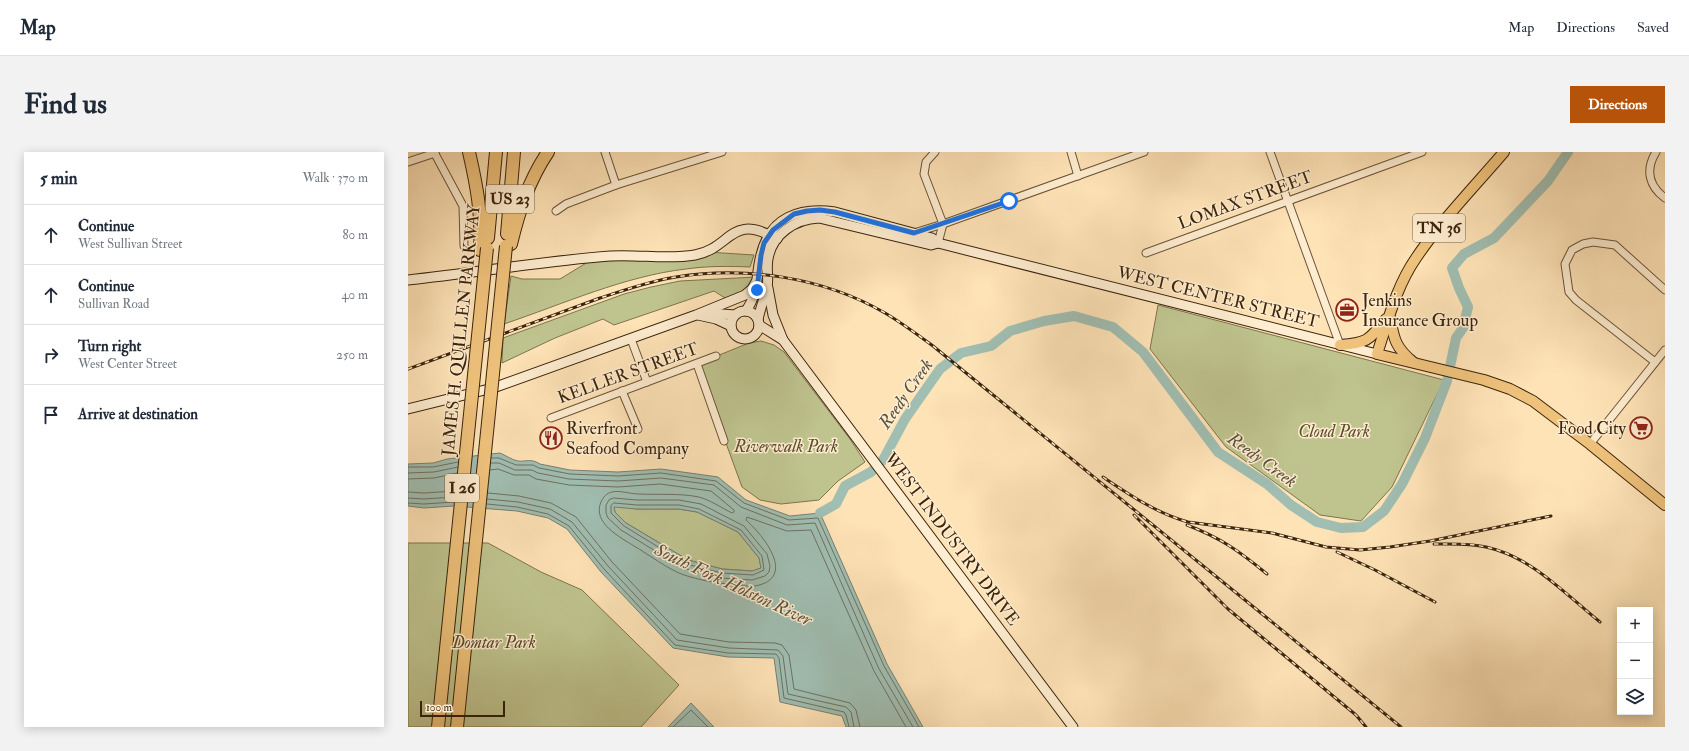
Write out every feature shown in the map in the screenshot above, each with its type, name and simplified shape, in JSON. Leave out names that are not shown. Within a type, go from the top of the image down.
[{"type":"highway","points":[[469,152],[480,202],[483,249]]},
{"type":"highway","name":"JAMES H. QUILLEN PARKWAY","points":[[438,727],[482,299],[483,249],[496,152]]},
{"type":"highway","name":"JAMES H. QUILLEN PARKWAY","points":[[457,727],[503,274],[508,245],[514,152]]},
{"type":"highway","points":[[508,245],[528,188],[537,169],[548,152]]},
{"type":"main road","name":"TN 36","points":[[1377,354],[1400,288],[1415,259],[1435,233],[1504,152]]},
{"type":"main road","name":"WEST CENTER STREET","points":[[746,311],[757,290],[757,279],[761,255],[779,224],[794,214],[807,211],[820,210],[835,212],[932,238],[938,243],[1431,368],[1484,380],[1510,389],[1533,401],[1590,444],[1665,505]]},
{"type":"main road","name":"WEST CENTER STREET","points":[[773,236],[794,224],[807,219],[819,218],[930,245],[938,243]]},
{"type":"main road","points":[[408,280],[612,256],[679,257],[707,252],[736,230],[746,229],[773,236]]},
{"type":"main road","name":"WEST CENTER STREET","points":[[758,322],[767,286],[768,260],[772,248],[773,236]]},
{"type":"main road","points":[[408,409],[493,388],[699,314],[745,295],[752,289],[757,279]]},
{"type":"main road","points":[[767,286],[773,315],[783,340]]},
{"type":"main road","points":[[741,311],[746,311],[751,312],[758,322],[758,330],[753,336],[746,339],[741,338],[733,332],[731,320],[741,311]]},
{"type":"main road","points":[[699,314],[735,315]]},
{"type":"main road","points":[[699,314],[712,317],[731,326]]},
{"type":"main road","points":[[1340,344],[1357,343],[1371,338],[1390,314]]},
{"type":"main road","points":[[1390,314],[1395,342],[1403,354],[1416,364]]},
{"type":"main road","name":"WEST INDUSTRY DRIVE","points":[[758,322],[783,340],[792,351],[1072,727]]},
{"type":"main road","name":"WEST INDUSTRY DRIVE","points":[[753,336],[764,336],[792,351]]},
{"type":"street","points":[[408,162],[434,152],[463,206],[464,246]]},
{"type":"street","points":[[605,152],[616,185]]},
{"type":"street","points":[[556,211],[566,204],[616,185],[722,152]]},
{"type":"street","points":[[935,152],[926,162],[924,174],[943,224],[938,243]]},
{"type":"street","points":[[1070,152],[1078,176]]},
{"type":"street","points":[[914,233],[1144,152]]},
{"type":"street","points":[[1270,152],[1340,344]]},
{"type":"street","name":"LOMAX STREET","points":[[1146,253],[1422,152]]},
{"type":"street","points":[[1656,152],[1652,158],[1649,174],[1656,192],[1665,198]]},
{"type":"street","points":[[1655,362],[1576,300],[1569,292],[1565,264],[1572,250],[1583,244],[1593,242],[1615,245],[1665,290]]},
{"type":"street","points":[[631,339],[647,382]]},
{"type":"street","points":[[1590,444],[1665,350]]},
{"type":"street","name":"KELLER STREET","points":[[551,418],[716,356]]},
{"type":"street","points":[[697,364],[724,441]]},
{"type":"street","points":[[622,391],[638,429]]},
{"type":"green space","points":[[707,252],[754,255],[750,267],[718,266],[694,268],[640,278],[617,284],[504,324],[511,276],[522,279],[560,279],[596,257]]},
{"type":"green space","points":[[756,277],[745,295],[725,298],[714,291],[614,325],[603,319],[555,338],[502,363],[503,338],[624,294],[680,281]]},
{"type":"green space","name":"Cloud Park","points":[[1158,305],[1444,380],[1392,487],[1361,521],[1320,515],[1226,447],[1150,349]]},
{"type":"green space","name":"Riverwalk Park","points":[[761,341],[774,345],[784,352],[850,439],[865,462],[838,481],[819,500],[781,504],[760,500],[742,487],[697,364],[749,343]]},
{"type":"green space","points":[[614,506],[637,509],[679,509],[697,512],[738,532],[759,558],[761,568],[753,571],[722,569],[688,560],[626,523],[615,512]]},
{"type":"green space","name":"Domtar Park","points":[[408,543],[488,543],[541,572],[582,590],[679,685],[641,727],[408,727]]},
{"type":"water","name":"South Fork Holston River","points":[[500,453],[511,459],[534,461],[540,464],[570,470],[618,472],[661,469],[718,477],[746,500],[790,516],[820,513],[887,664],[923,727],[846,727],[842,716],[780,702],[774,658],[728,657],[673,648],[601,572],[567,529],[548,518],[517,511],[454,506],[424,508],[408,506],[408,464],[433,463],[447,459]],"holes":[[[614,507],[637,509],[679,509],[697,512],[738,532],[759,558],[761,568],[752,571],[722,569],[688,560],[626,523],[615,512]]]},
{"type":"water","points":[[691,703],[714,727],[668,727]]},
{"type":"waterway","name":"Reedy Creek","points":[[820,513],[836,504],[845,486],[871,472],[883,460],[905,419],[940,369],[961,353],[991,346],[1010,331],[1044,321],[1074,316],[1113,327],[1143,352],[1218,452],[1267,484],[1291,505],[1317,522],[1341,528],[1363,527],[1384,511],[1402,484],[1425,438],[1447,381],[1456,338],[1463,328],[1468,307],[1452,268],[1464,254],[1494,238],[1548,181],[1568,152]]},
{"type":"railway","points":[[408,369],[600,298],[638,286],[676,277],[703,274],[757,274],[784,277],[836,291],[885,313],[933,346],[1401,727]]},
{"type":"railway","points":[[1103,477],[1154,509],[1188,522],[1272,533],[1326,547],[1360,550],[1430,541],[1551,516]]},
{"type":"railway","points":[[1134,515],[1228,609],[1356,715],[1366,727]]},
{"type":"railway","points":[[1187,525],[1210,535],[1229,546],[1267,574]]},
{"type":"railway","points":[[1434,544],[1460,544],[1486,547],[1503,552],[1518,559],[1547,578],[1600,622]]},
{"type":"railway","points":[[1337,552],[1375,570],[1435,602]]},
{"type":"place","name":"Jenkins Insurance Group","points":[[1347,310]]},
{"type":"place","name":"Food City","points":[[1641,428]]},
{"type":"place","name":"Riverfront Seafood Company","points":[[551,438]]},
{"type":"route","points":[[757,290],[757,279],[764,243],[779,224],[794,214],[820,210],[835,212],[914,233],[1009,201]]}]
